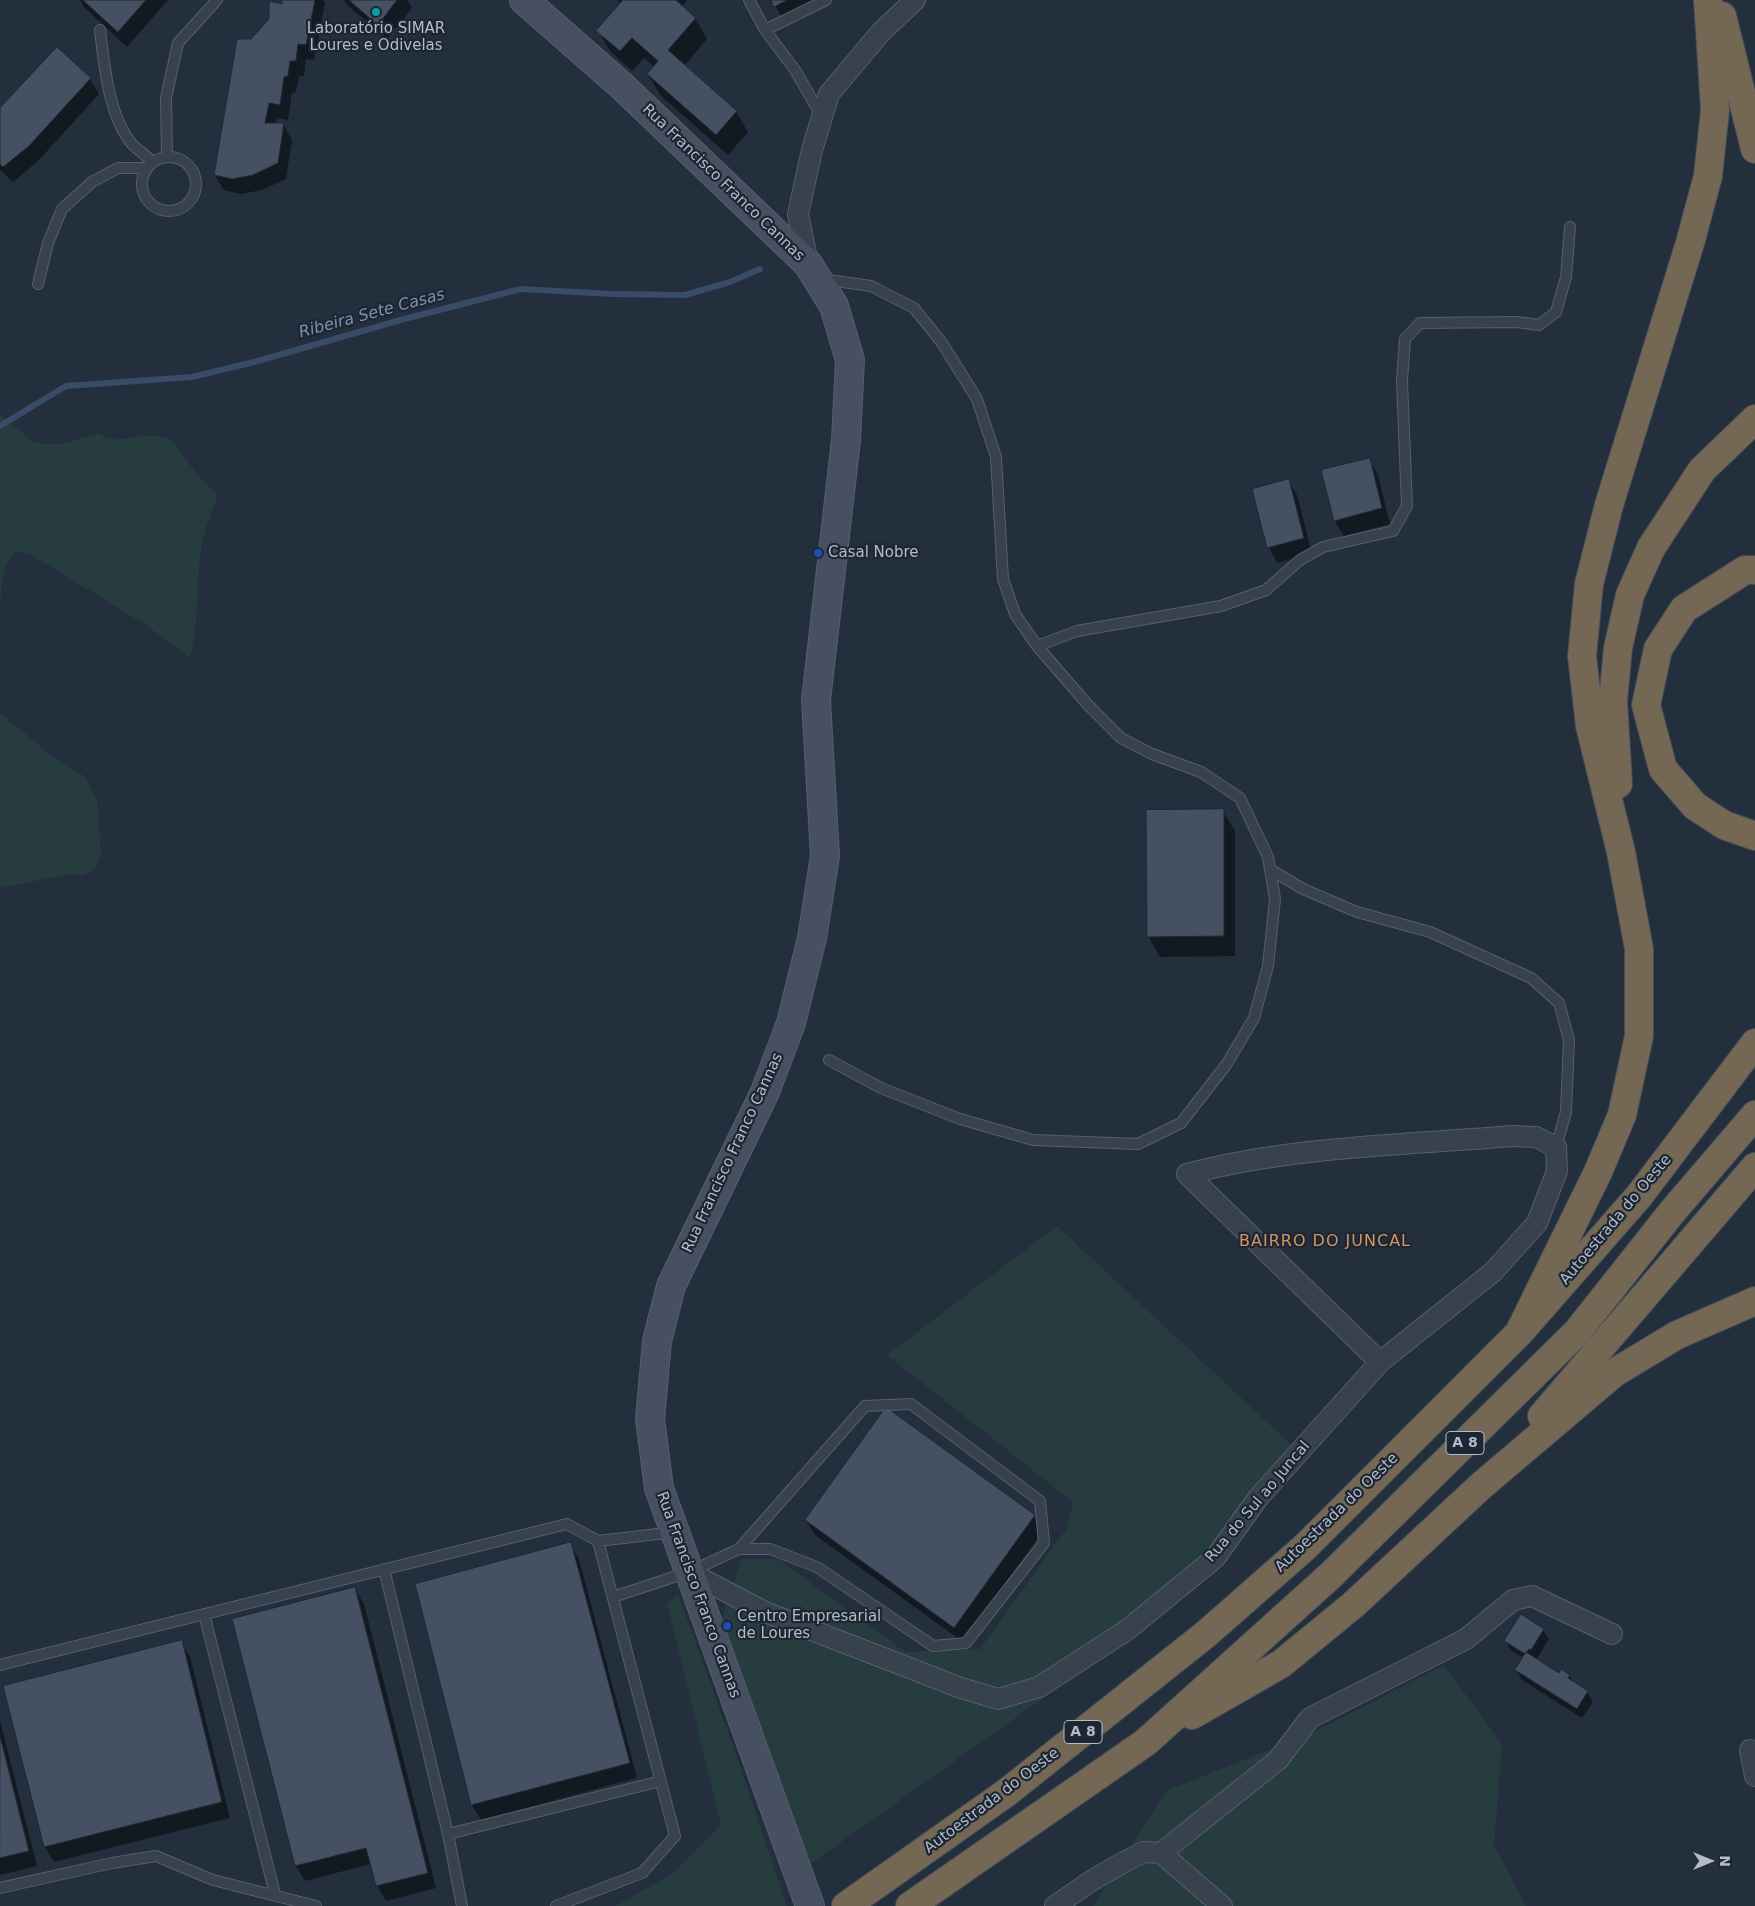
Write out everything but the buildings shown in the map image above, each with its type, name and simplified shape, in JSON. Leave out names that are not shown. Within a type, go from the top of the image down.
[{"type":"highway","points":[[1519,1333],[1598,1172],[1622,1115],[1639,1036],[1639,949],[1622,852],[1590,726],[1582,647],[1589,584],[1609,505],[1690,243],[1708,176],[1715,110],[1708,0]]},
{"type":"highway","points":[[1718,0],[1755,149]]},
{"type":"highway","points":[[1622,852],[1613,701],[1618,648],[1630,595],[1651,548],[1702,470],[1755,419]]},
{"type":"highway","points":[[1755,570],[1745,570],[1684,609],[1658,649],[1646,705],[1663,769],[1695,806],[1724,825],[1755,836]]},
{"type":"highway","name":"Autoestrada do Oeste","points":[[848,1905],[1006,1793],[1206,1634],[1305,1547],[1519,1333],[1639,1196],[1755,1043]]},
{"type":"highway","name":"A 8","points":[[910,1906],[1146,1742],[1331,1575],[1577,1332],[1672,1212],[1755,1115]]},
{"type":"highway","points":[[1482,1485],[1755,1167]]},
{"type":"highway","points":[[1146,1742],[1281,1664],[1353,1605],[1482,1485],[1614,1373],[1677,1335],[1755,1301]]},
{"type":"street","name":"Rua Francisco Franco Cannas","points":[[524,0],[623,87],[813,271],[834,306],[850,360],[846,440],[816,700],[825,856],[812,938],[791,1023],[765,1092],[671,1286],[657,1341],[650,1419],[659,1488],[810,1906]]},
{"type":"street","points":[[813,271],[798,214],[812,150],[829,94],[881,32],[915,0]]},
{"type":"street","points":[[1380,1362],[1187,1174],[1211,1168],[1314,1152],[1512,1136],[1536,1137],[1556,1147]]},
{"type":"street","name":"Rua do Sul ao Juncal","points":[[689,1572],[765,1612],[961,1688],[998,1699],[1039,1687],[1127,1630],[1214,1558],[1258,1498],[1380,1362],[1494,1272],[1537,1223],[1557,1171],[1556,1147]]},
{"type":"street","points":[[1160,1853],[1278,1760],[1310,1718],[1466,1639],[1513,1600],[1532,1596],[1612,1634]]},
{"type":"street","points":[[1750,1750],[1755,1776]]},
{"type":"street","points":[[1055,1906],[1091,1881],[1144,1852],[1160,1853],[1222,1906]]},
{"type":"lane","points":[[167,156],[166,98],[178,43],[217,0]]},
{"type":"lane","points":[[749,0],[765,30],[795,70],[822,116]]},
{"type":"lane","points":[[765,30],[826,0]]},
{"type":"lane","points":[[100,30],[105,72],[115,112],[132,143],[149,165]]},
{"type":"lane","points":[[38,284],[48,243],[62,209],[92,182],[118,168],[149,165],[167,156],[176,157],[191,167],[195,176],[194,193],[189,201],[182,207],[165,211],[156,208],[149,202],[144,194],[142,176],[149,165]]},
{"type":"lane","points":[[1036,646],[1077,631],[1221,606],[1266,590],[1300,560],[1324,547],[1393,531],[1407,506],[1402,381],[1405,339],[1420,323],[1516,322],[1539,325],[1556,312],[1566,278],[1570,227]]},
{"type":"lane","points":[[813,271],[871,286],[914,308],[942,343],[976,399],[996,457],[1003,579],[1015,614],[1036,646],[1088,705],[1121,738],[1152,754],[1202,772],[1240,798],[1268,857],[1275,899],[1268,966],[1254,1018],[1226,1065],[1181,1123],[1138,1144],[1034,1140],[960,1119],[881,1088],[829,1060]]},
{"type":"lane","points":[[1270,870],[1303,889],[1357,912],[1430,932],[1531,978],[1559,1003],[1568,1040],[1566,1112],[1556,1147]]},
{"type":"lane","points":[[613,1597],[689,1572],[739,1549],[865,1406],[911,1404],[1040,1502],[1044,1543],[966,1643],[933,1646],[817,1567],[770,1549],[739,1549]]},
{"type":"lane","points":[[0,1665],[567,1524],[598,1541],[675,1532]]},
{"type":"lane","points":[[556,1906],[642,1873],[675,1836],[598,1541]]},
{"type":"lane","points":[[384,1569],[448,1834],[462,1906]]},
{"type":"lane","points":[[204,1614],[275,1894]]},
{"type":"lane","points":[[448,1834],[661,1781]]},
{"type":"lane","points":[[0,1888],[112,1863],[156,1856],[213,1880],[275,1894],[316,1906]]},
{"type":"green space","points":[[0,415],[34,442],[47,444],[63,444],[99,433],[114,439],[150,435],[167,438],[176,445],[198,475],[218,496],[203,540],[195,629],[190,658],[146,625],[30,554],[16,552],[7,564],[2,579],[0,612]]},
{"type":"green space","points":[[0,713],[53,757],[84,776],[97,799],[101,856],[96,867],[84,875],[64,875],[0,888]]},
{"type":"green space","points":[[1057,1226],[1297,1450],[1207,1577],[1052,1692],[810,1864],[722,1618],[742,1559],[778,1559],[905,1652],[980,1649],[1067,1528],[1073,1502],[887,1355]]},
{"type":"green space","points":[[678,1594],[739,1763],[787,1906],[615,1906],[671,1875],[721,1824],[667,1604]]},
{"type":"green space","points":[[1444,1665],[1502,1744],[1494,1845],[1526,1906],[1093,1906],[1166,1791],[1314,1732]]},
{"type":"waterway","name":"Ribeira Sete Casas","points":[[0,426],[66,386],[192,377],[258,361],[404,319],[521,289],[612,294],[685,295],[730,282],[760,269]]},
{"type":"place","name":"Laboratório SIMAR Loures e Odivelas","points":[[376,12]]},
{"type":"place","name":"Casal Nobre","points":[[818,553]]},
{"type":"place","name":"Centro Empresarial de Loures","points":[[727,1626]]},
{"type":"district","name":"BAIRRO DO JUNCAL","points":[[1325,1242]]}]
